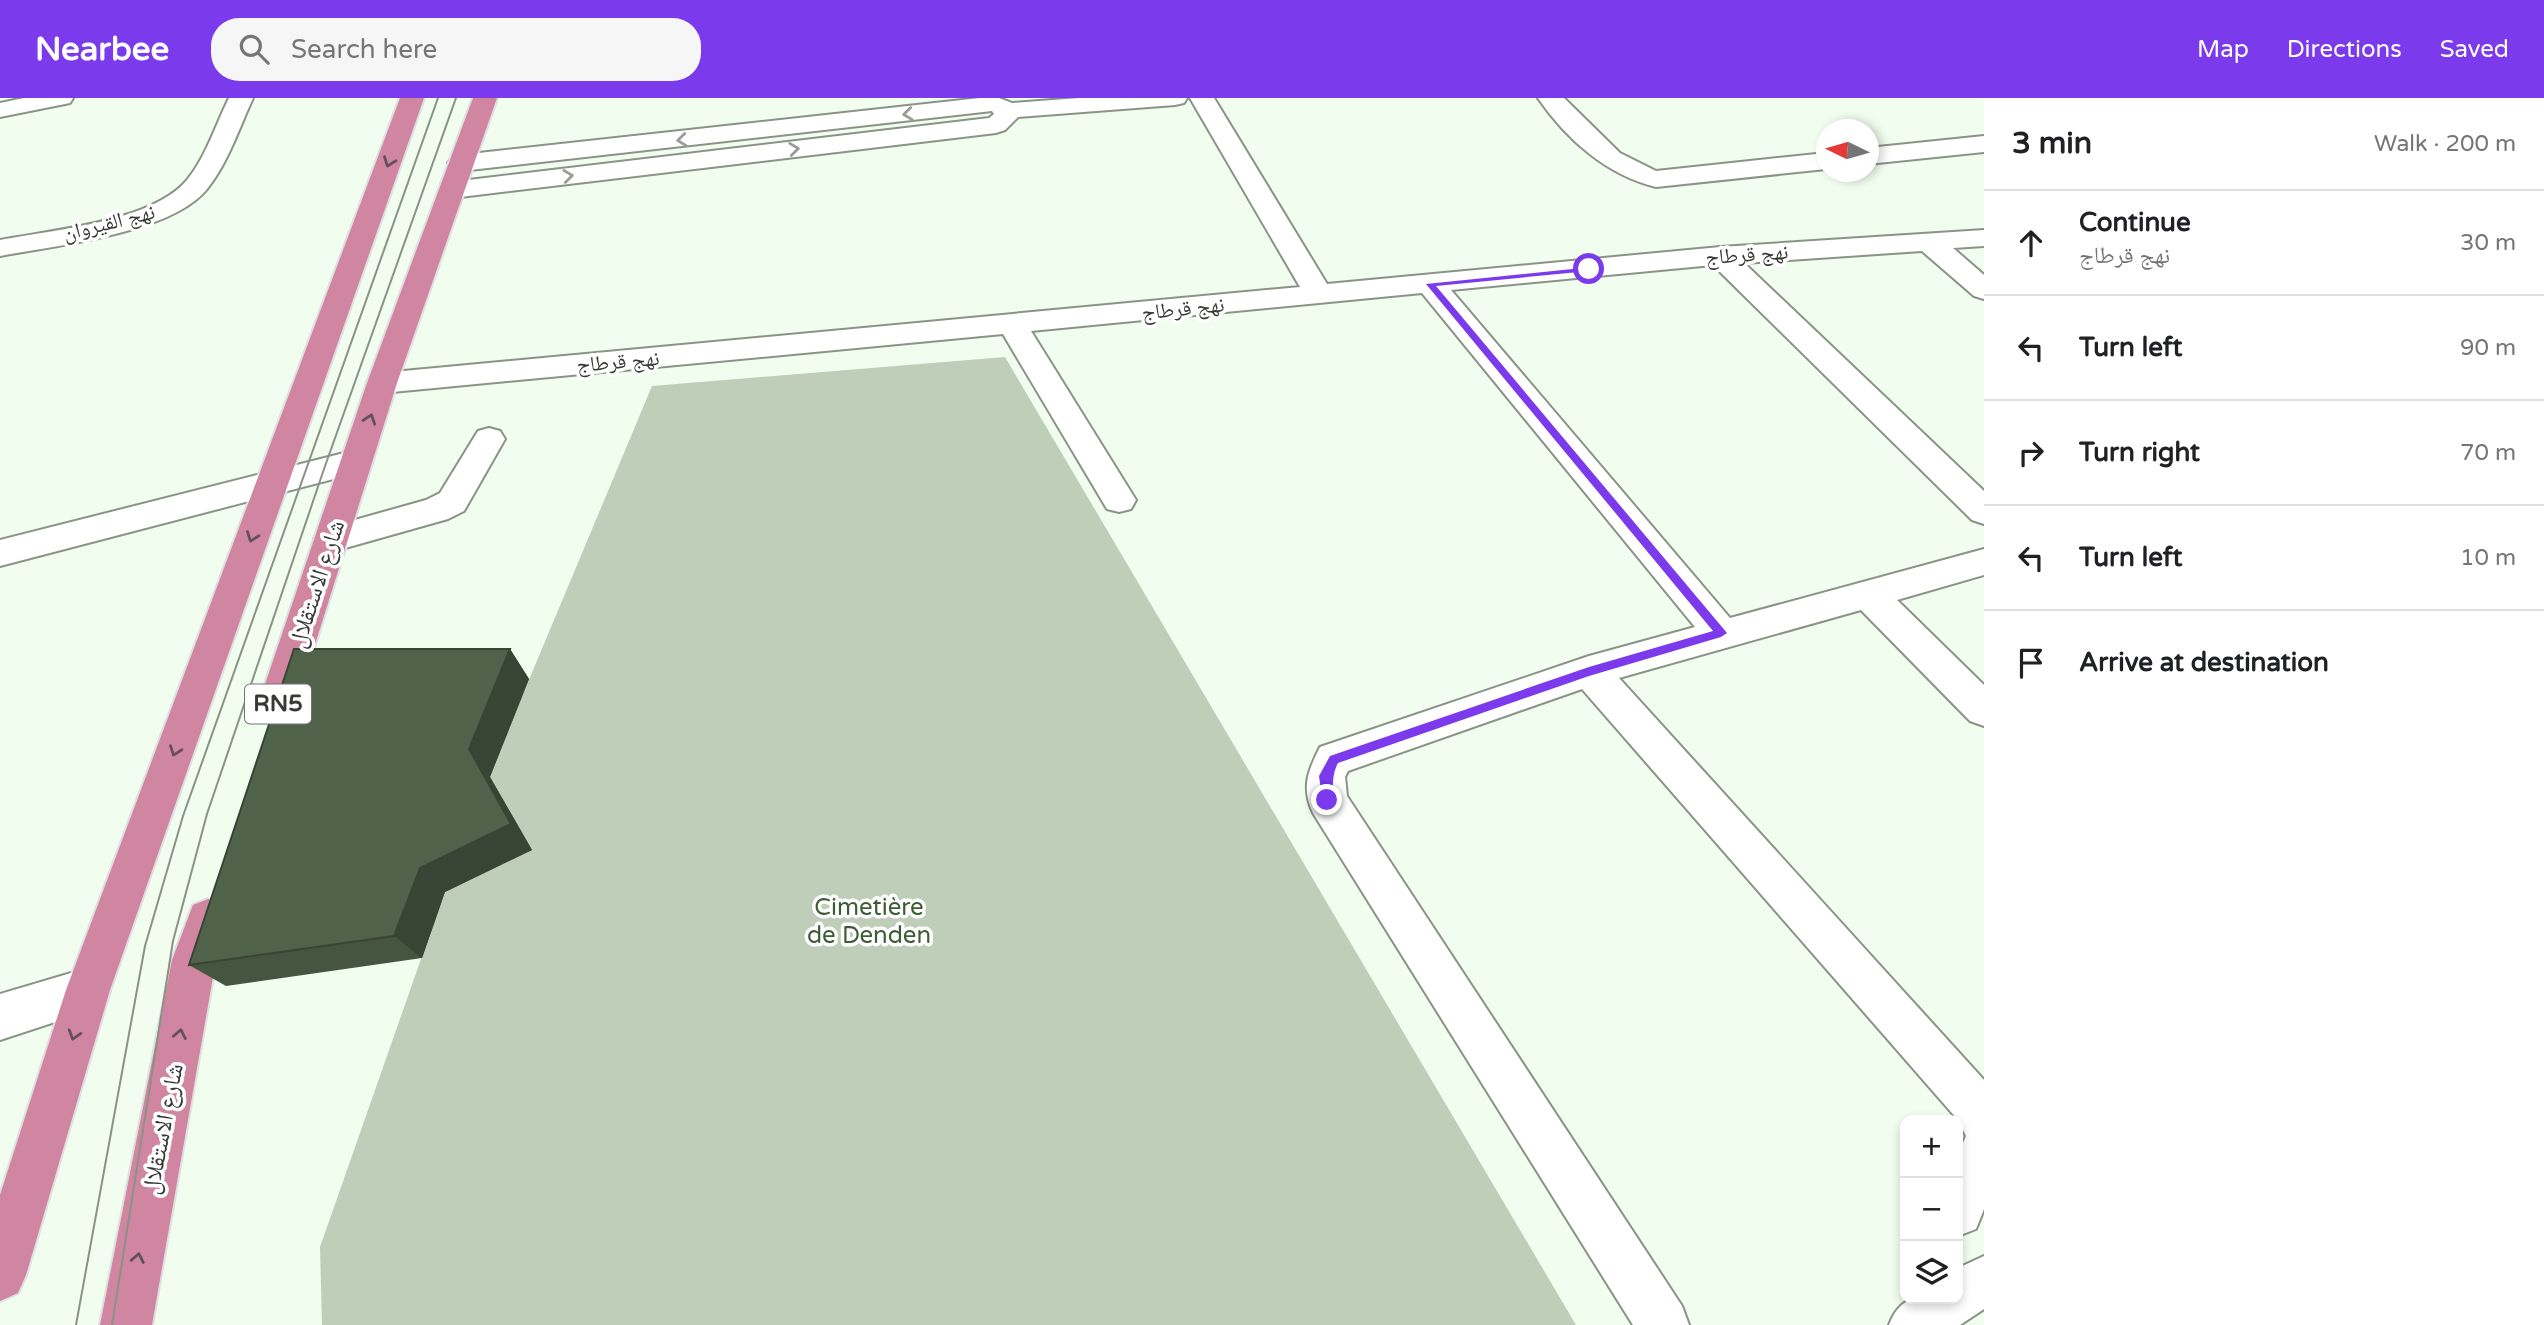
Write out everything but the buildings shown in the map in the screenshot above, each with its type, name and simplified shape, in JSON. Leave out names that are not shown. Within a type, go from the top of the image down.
[{"type":"highway","points":[[0,1275],[89,990],[412,98]]},
{"type":"highway","name":"شارع الاستقلال","points":[[267,736],[382,383],[485,98]]},
{"type":"highway","name":"شارع الاستقلال","points":[[126,1325],[194,960],[220,881]]},
{"type":"street","points":[[0,110],[61,98]]},
{"type":"street","name":"نهج القيروان","points":[[0,248],[143,217],[187,196],[197,185],[240,98]]},
{"type":"street","points":[[457,177],[996,125],[1005,121],[1005,111],[1175,98]]},
{"type":"street","points":[[1202,98],[1319,295]]},
{"type":"street","points":[[1550,98],[1621,169],[1639,177],[1656,179],[1816,162]]},
{"type":"street","points":[[1879,155],[1984,144]]},
{"type":"street","name":"نهج قرطاج","points":[[382,383],[1720,256],[1930,243],[1984,237]]},
{"type":"street","points":[[1930,243],[1984,290]]},
{"type":"street","points":[[1720,256],[1984,511]]},
{"type":"street","points":[[1430,284],[1721,633]]},
{"type":"street","points":[[1013,325],[1119,500]]},
{"type":"street","points":[[331,539],[436,510],[452,502],[489,439]]},
{"type":"street","points":[[0,553],[273,481],[356,463]]},
{"type":"street","points":[[1663,1325],[1327,800],[1325,776],[1334,759],[1589,671],[1984,562]]},
{"type":"street","points":[[1867,593],[1984,710]]},
{"type":"street","points":[[1589,671],[1967,1096],[1984,1121]]},
{"type":"street","points":[[0,1017],[89,990]]},
{"type":"street","points":[[1963,1199],[1984,1150]]},
{"type":"street","points":[[1915,1325],[1942,1304]]},
{"type":"green space","name":"Cimetière de Denden","points":[[1005,357],[1576,1325],[322,1325],[320,1247],[435,919],[518,706],[652,386]]},
{"type":"tram line","points":[[76,1325],[145,946],[183,816],[438,98]]},
{"type":"tram line","points":[[112,1325],[173,941],[207,814],[324,469],[456,98]]},
{"type":"route","points":[[1327,800],[1325,776],[1334,759],[1589,671],[1721,633],[1430,284],[1589,269]]}]
